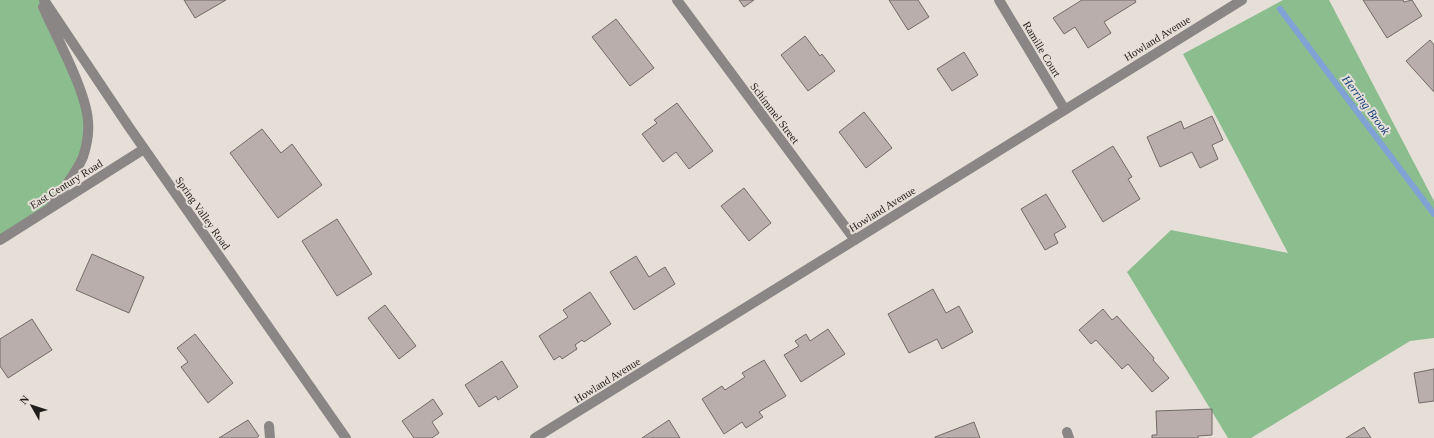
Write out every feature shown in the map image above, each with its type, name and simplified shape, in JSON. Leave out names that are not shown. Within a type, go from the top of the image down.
[{"type":"street","points":[[40,0],[75,79],[88,120],[88,134],[83,156],[50,208]]},
{"type":"street","name":"Spring Valley Road","points":[[44,0],[144,149],[342,436]]},
{"type":"street","name":"Schimmel Street","points":[[677,0],[855,240]]},
{"type":"street","name":"Ramille Court","points":[[998,0],[1066,110]]},
{"type":"street","name":"Howland Avenue","points":[[535,438],[1242,0]]},
{"type":"street","name":"East Century Road","points":[[0,240],[144,149]]},
{"type":"street","points":[[269,426],[270,438]]},
{"type":"green space","points":[[0,0],[40,0],[83,99],[86,146],[50,208],[0,240]]},
{"type":"green space","points":[[1283,0],[1329,0],[1434,201],[1434,338],[1410,341],[1251,438],[1228,438],[1127,272],[1171,230],[1288,253],[1183,54]]},
{"type":"building","points":[[184,0],[226,0],[195,18]]},
{"type":"building","points":[[739,0],[754,0],[744,7]]},
{"type":"building","points":[[889,0],[918,0],[929,17],[908,30]]},
{"type":"building","points":[[1082,0],[1135,0],[1136,2],[1104,22],[1111,33],[1088,48],[1075,27],[1064,34],[1053,18]]},
{"type":"building","points":[[1363,0],[1403,0],[1404,2],[1412,0],[1422,16],[1387,38]]},
{"type":"building","points":[[616,19],[654,68],[630,86],[592,37]]},
{"type":"building","points":[[805,36],[820,56],[822,54],[835,71],[808,91],[781,55]]},
{"type":"building","points":[[1430,40],[1434,45],[1434,92],[1406,61]]},
{"type":"building","points":[[964,52],[978,75],[952,91],[937,69]]},
{"type":"building","points":[[677,103],[713,151],[689,169],[676,152],[663,162],[642,134],[657,123],[654,120]]},
{"type":"building","points":[[864,112],[892,148],[866,168],[839,132]]},
{"type":"building","points":[[1212,116],[1223,140],[1212,145],[1218,159],[1200,168],[1192,152],[1160,167],[1147,137],[1181,121],[1184,129]]},
{"type":"building","points":[[262,129],[281,153],[292,144],[322,185],[278,218],[230,153]]},
{"type":"building","points":[[1113,146],[1132,177],[1128,179],[1140,199],[1103,222],[1072,171]]},
{"type":"building","points":[[744,188],[771,223],[749,241],[721,206]]},
{"type":"building","points":[[1046,194],[1066,227],[1054,234],[1058,243],[1045,250],[1021,209]]},
{"type":"building","points":[[337,219],[372,274],[337,296],[302,241]]},
{"type":"building","points":[[92,254],[144,277],[129,313],[76,290]]},
{"type":"building","points":[[636,256],[649,277],[665,267],[675,284],[634,310],[610,272]]},
{"type":"building","points":[[933,289],[946,313],[959,306],[973,332],[942,349],[937,339],[909,353],[888,314]]},
{"type":"building","points":[[590,292],[611,324],[584,342],[582,340],[575,345],[577,349],[562,359],[560,356],[554,360],[539,336],[568,317],[563,310]]},
{"type":"building","points":[[385,305],[416,346],[399,359],[368,318]]},
{"type":"building","points":[[1103,309],[1112,320],[1117,316],[1154,358],[1153,360],[1169,378],[1152,392],[1128,364],[1122,369],[1096,340],[1091,344],[1079,330]]},
{"type":"building","points":[[32,319],[52,350],[8,378],[0,366],[0,339]]},
{"type":"building","points":[[828,329],[845,354],[801,382],[784,355],[799,346],[795,341],[806,334],[810,341]]},
{"type":"building","points":[[195,334],[233,383],[208,403],[181,367],[188,362],[177,348]]},
{"type":"building","points":[[764,360],[786,396],[759,412],[763,417],[746,428],[742,422],[724,434],[702,399],[722,386],[725,390],[745,377],[742,373]]},
{"type":"building","points":[[502,361],[518,387],[498,400],[496,396],[479,407],[465,385]]},
{"type":"building","points":[[1434,369],[1434,401],[1419,403],[1414,373]]},
{"type":"building","points":[[433,399],[443,414],[432,422],[439,433],[432,438],[414,438],[402,421]]},
{"type":"building","points":[[1212,409],[1212,435],[1198,436],[1198,438],[1152,438],[1152,435],[1157,435],[1156,411]]},
{"type":"building","points":[[248,420],[259,436],[256,438],[219,438]]},
{"type":"building","points":[[669,420],[680,438],[642,438]]},
{"type":"building","points":[[974,422],[980,438],[935,438],[935,437]]},
{"type":"building","points":[[1364,427],[1371,438],[1346,438]]},
{"type":"waterway","name":"Herring Brook","points":[[1280,9],[1434,214]]}]
